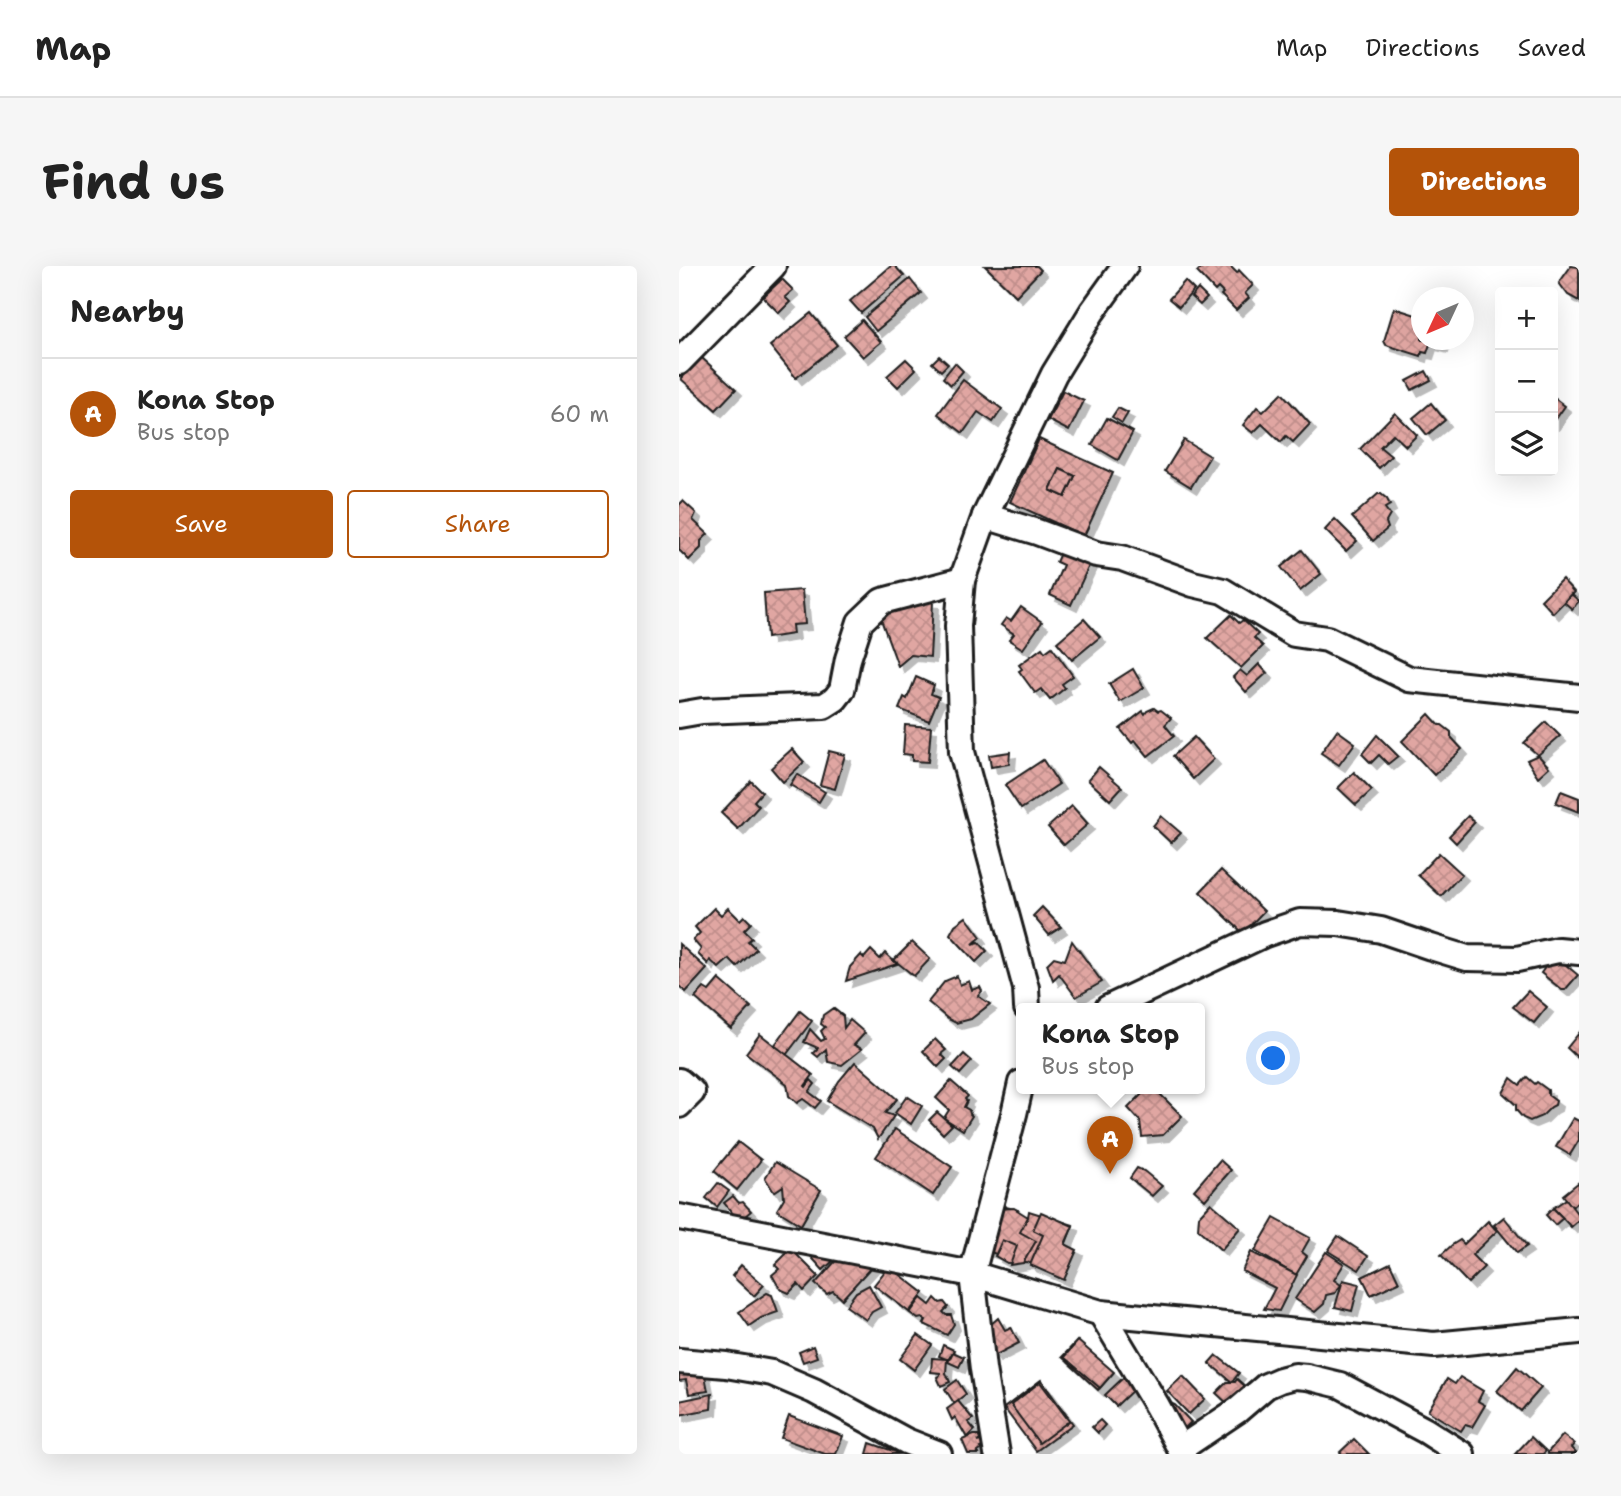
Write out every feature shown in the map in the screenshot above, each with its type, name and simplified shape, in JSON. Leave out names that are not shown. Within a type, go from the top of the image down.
[{"type":"street","points":[[679,362],[773,266]]},
{"type":"street","points":[[1026,1003],[1025,988],[962,752],[958,626],[962,580],[985,516],[1053,374],[1125,266]]},
{"type":"street","points":[[985,516],[1096,554],[1122,558],[1193,584],[1223,591],[1294,634],[1327,639],[1409,679],[1579,697]]},
{"type":"street","points":[[679,715],[702,711],[824,706],[842,690],[848,659],[860,622],[882,601],[962,580]]},
{"type":"street","points":[[1119,1003],[1265,934],[1300,922],[1339,923],[1381,930],[1467,958],[1517,959],[1557,950],[1579,952]]},
{"type":"street","points":[[679,1081],[692,1092],[679,1105]]},
{"type":"street","points":[[997,1454],[983,1369],[972,1275],[1018,1094]]},
{"type":"street","points":[[679,1217],[972,1275],[1101,1313],[1434,1345],[1579,1331]]},
{"type":"street","points":[[1101,1313],[1182,1452],[1266,1386],[1295,1376],[1340,1385],[1426,1431],[1462,1454]]},
{"type":"street","points":[[679,1361],[772,1373],[814,1391],[906,1441],[939,1454]]},
{"type":"building","points":[[891,266],[895,266],[904,276],[861,313],[850,301]]},
{"type":"building","points":[[985,266],[1037,266],[1041,270],[1016,296]]},
{"type":"building","points":[[1203,266],[1230,266],[1237,273],[1239,270],[1253,285],[1245,293],[1249,298],[1236,310],[1221,295],[1223,293],[1218,288],[1215,291],[1197,272]]},
{"type":"building","points":[[1571,266],[1579,267],[1579,301],[1568,295],[1559,283]]},
{"type":"building","points":[[782,279],[793,290],[785,297],[790,302],[779,313],[763,297]]},
{"type":"building","points":[[910,279],[921,293],[876,331],[865,317]]},
{"type":"building","points":[[1185,281],[1194,290],[1179,307],[1169,299]]},
{"type":"building","points":[[1198,289],[1207,298],[1200,305],[1191,297]]},
{"type":"building","points":[[1394,308],[1411,313],[1411,350],[1428,350],[1427,353],[1422,352],[1421,356],[1386,345],[1384,341]]},
{"type":"building","points":[[811,313],[837,345],[796,378],[770,346]]},
{"type":"building","points":[[862,320],[881,342],[863,357],[844,336]]},
{"type":"building","points":[[939,356],[948,364],[941,371],[932,363]]},
{"type":"building","points":[[701,357],[736,389],[716,410],[681,379]]},
{"type":"building","points":[[906,359],[916,369],[898,387],[887,376]]},
{"type":"building","points":[[955,363],[963,371],[951,385],[943,378]]},
{"type":"building","points":[[1426,371],[1431,380],[1412,390],[1407,381]]},
{"type":"building","points":[[963,380],[1002,409],[993,422],[978,412],[963,433],[938,414]]},
{"type":"building","points":[[1063,391],[1084,401],[1069,431],[1048,420]]},
{"type":"building","points":[[1282,393],[1310,424],[1293,442],[1286,436],[1281,442],[1262,424],[1253,433],[1243,425],[1257,407],[1263,412]]},
{"type":"building","points":[[1558,401],[1565,406],[1558,416]]},
{"type":"building","points":[[1431,403],[1445,420],[1427,435],[1413,418]]},
{"type":"building","points":[[1118,408],[1128,413],[1122,423],[1112,417]]},
{"type":"building","points":[[1395,413],[1417,435],[1406,446],[1393,434],[1380,447],[1391,456],[1379,468],[1360,449]]},
{"type":"building","points":[[1107,418],[1133,432],[1118,460],[1092,445]]},
{"type":"building","points":[[1039,439],[1113,473],[1084,536],[1010,502]],"holes":[[[1060,469],[1075,476],[1065,497],[1050,490]]]},
{"type":"building","points":[[1184,440],[1210,456],[1191,487],[1165,471]]},
{"type":"building","points":[[1060,469],[1075,476],[1065,497],[1050,490]]},
{"type":"building","points":[[1378,494],[1387,499],[1390,505],[1385,508],[1390,515],[1386,522],[1388,528],[1373,541],[1352,517]]},
{"type":"building","points":[[683,501],[696,513],[693,520],[708,534],[701,541],[701,548],[689,560],[679,550],[679,505]]},
{"type":"building","points":[[1335,519],[1357,541],[1346,551],[1325,530]]},
{"type":"building","points":[[1063,546],[1092,559],[1071,605],[1050,595],[1063,565],[1056,562]]},
{"type":"building","points":[[1302,550],[1321,574],[1300,591],[1281,567]]},
{"type":"building","points":[[1562,579],[1574,592],[1553,613],[1541,600]]},
{"type":"building","points":[[802,590],[805,624],[792,625],[793,634],[767,638],[764,593]]},
{"type":"building","points":[[1571,594],[1579,601],[1572,609],[1564,602]]},
{"type":"building","points":[[916,601],[933,602],[930,657],[911,655],[898,666],[879,614]]},
{"type":"building","points":[[1021,607],[1042,622],[1023,649],[1009,640],[1014,634],[1001,625],[1006,618],[1011,621]]},
{"type":"building","points":[[1231,615],[1239,623],[1243,620],[1258,634],[1254,638],[1263,646],[1241,668],[1207,638]]},
{"type":"building","points":[[1084,619],[1100,637],[1072,660],[1057,642]]},
{"type":"building","points":[[1052,647],[1073,676],[1062,684],[1065,688],[1050,700],[1041,689],[1035,693],[1019,671],[1022,669],[1019,665],[1042,648],[1045,652]]},
{"type":"building","points":[[1259,664],[1267,673],[1246,692],[1233,677],[1240,670],[1247,676]]},
{"type":"building","points":[[1133,669],[1144,688],[1120,702],[1109,684]]},
{"type":"building","points":[[916,677],[934,685],[931,694],[939,697],[929,721],[899,709],[904,697],[907,699]]},
{"type":"building","points":[[1154,708],[1171,718],[1165,725],[1174,736],[1148,756],[1135,740],[1132,743],[1120,729],[1143,711],[1145,714]]},
{"type":"building","points":[[1429,714],[1439,725],[1451,732],[1451,737],[1462,749],[1434,775],[1402,741]]},
{"type":"building","points":[[1546,722],[1560,736],[1538,755],[1524,743]]},
{"type":"building","points":[[905,725],[931,727],[928,762],[912,761],[912,755],[903,754]]},
{"type":"building","points":[[1337,730],[1355,743],[1339,765],[1321,753]]},
{"type":"building","points":[[1377,735],[1398,756],[1388,764],[1379,755],[1371,763],[1362,754]]},
{"type":"building","points":[[1194,737],[1214,759],[1193,779],[1173,756]]},
{"type":"building","points":[[792,749],[804,762],[783,782],[771,768]]},
{"type":"building","points":[[829,751],[845,755],[835,789],[820,785]]},
{"type":"building","points":[[1010,752],[1009,764],[991,767],[989,755]]},
{"type":"building","points":[[1538,755],[1549,767],[1538,777],[1527,760]]},
{"type":"building","points":[[1043,760],[1059,784],[1021,809],[1005,785]]},
{"type":"building","points":[[1099,767],[1122,787],[1110,800],[1088,780]]},
{"type":"building","points":[[1354,772],[1372,790],[1356,805],[1338,788]]},
{"type":"building","points":[[797,774],[825,792],[819,802],[790,785]]},
{"type":"building","points":[[751,781],[762,792],[754,801],[759,806],[738,829],[721,813]]},
{"type":"building","points":[[1561,791],[1579,798],[1579,812],[1556,803]]},
{"type":"building","points":[[1072,806],[1088,824],[1064,845],[1048,827]]},
{"type":"building","points":[[1161,816],[1181,833],[1171,843],[1153,826]]},
{"type":"building","points":[[1468,816],[1475,822],[1456,843],[1449,836]]},
{"type":"building","points":[[1439,853],[1462,874],[1441,896],[1418,875]]},
{"type":"building","points":[[1221,870],[1264,911],[1243,933],[1200,892]]},
{"type":"building","points":[[1042,907],[1061,927],[1049,935],[1033,916]]},
{"type":"building","points":[[714,908],[721,915],[728,908],[740,920],[744,916],[751,923],[744,930],[752,938],[748,941],[756,949],[737,967],[729,959],[719,968],[710,960],[708,964],[698,954],[701,949],[693,940],[700,933],[695,927]]},
{"type":"building","points":[[966,917],[981,937],[973,944],[979,942],[987,951],[976,962],[950,934],[955,925]]},
{"type":"building","points":[[1072,941],[1102,982],[1076,997],[1059,974],[1053,980],[1047,964],[1054,957],[1065,960]]},
{"type":"building","points":[[912,942],[930,959],[914,976],[894,960]]},
{"type":"building","points":[[679,944],[707,969],[686,992],[679,986]]},
{"type":"building","points":[[871,950],[880,959],[885,953],[897,964],[846,981],[850,967],[861,955],[864,958]]},
{"type":"building","points":[[1554,955],[1578,975],[1565,990],[1541,973]]},
{"type":"building","points":[[957,976],[960,985],[969,981],[972,990],[980,987],[982,991],[978,996],[990,1004],[971,1019],[956,1023],[928,1002],[945,981]]},
{"type":"building","points":[[719,979],[751,1007],[731,1029],[695,998],[704,988],[709,991]]},
{"type":"building","points":[[1528,991],[1547,1007],[1534,1023],[1513,1007]]},
{"type":"building","points":[[833,1008],[843,1016],[844,1028],[850,1020],[865,1033],[854,1045],[862,1049],[842,1065],[828,1062],[826,1049],[818,1057],[813,1053],[818,1048],[804,1042],[810,1029],[821,1041],[825,1039],[821,1031],[825,1027],[821,1024],[823,1015]]},
{"type":"building","points":[[800,1011],[812,1021],[783,1059],[771,1050]]},
{"type":"building","points":[[1579,1033],[1579,1056],[1578,1058],[1567,1048]]},
{"type":"building","points":[[760,1034],[813,1075],[805,1086],[811,1080],[815,1084],[809,1092],[821,1101],[815,1108],[803,1099],[797,1103],[789,1096],[787,1084],[746,1053]]},
{"type":"building","points":[[935,1039],[946,1050],[941,1054],[946,1059],[938,1067],[923,1051]]},
{"type":"building","points":[[964,1054],[972,1061],[960,1074],[952,1067]]},
{"type":"building","points":[[855,1062],[897,1099],[885,1113],[894,1116],[878,1139],[873,1129],[827,1101]]},
{"type":"building","points":[[1527,1077],[1548,1090],[1548,1095],[1556,1101],[1542,1116],[1530,1121],[1523,1118],[1516,1110],[1516,1105],[1503,1093],[1511,1078],[1520,1085]]},
{"type":"building","points":[[951,1081],[968,1096],[964,1107],[972,1116],[963,1130],[944,1118],[949,1110],[936,1098]]},
{"type":"building","points":[[1142,1094],[1160,1094],[1182,1116],[1163,1135],[1142,1137],[1140,1121],[1128,1108]]},
{"type":"building","points":[[907,1096],[922,1106],[911,1124],[895,1113]]},
{"type":"building","points":[[937,1112],[952,1125],[943,1134],[929,1120]]},
{"type":"building","points":[[1573,1118],[1579,1121],[1579,1140],[1570,1155],[1556,1147]]},
{"type":"building","points":[[895,1129],[952,1167],[933,1195],[876,1157]]},
{"type":"building","points":[[738,1142],[761,1160],[737,1190],[714,1171]]},
{"type":"building","points":[[1220,1160],[1231,1170],[1205,1200],[1194,1190]]},
{"type":"building","points":[[775,1162],[821,1190],[801,1225],[777,1210],[784,1198],[783,1186],[774,1192],[765,1178]]},
{"type":"building","points":[[1137,1168],[1162,1186],[1152,1196],[1130,1178]]},
{"type":"building","points":[[1579,1182],[1579,1200],[1572,1207],[1563,1195]]},
{"type":"building","points":[[718,1183],[729,1191],[717,1207],[706,1198]]},
{"type":"building","points":[[733,1196],[751,1211],[739,1221],[724,1203]]},
{"type":"building","points":[[1566,1199],[1579,1216],[1579,1220],[1571,1227],[1553,1208]]},
{"type":"building","points":[[1211,1203],[1240,1228],[1221,1250],[1198,1229],[1199,1216]]},
{"type":"building","points":[[998,1205],[1018,1210],[1018,1215],[1028,1217],[1029,1211],[1073,1225],[1065,1246],[1076,1252],[1062,1279],[1027,1262],[1007,1263],[995,1256],[1001,1244],[987,1238]]},
{"type":"building","points":[[1014,1208],[1028,1217],[1020,1232],[1036,1241],[1023,1263],[1010,1265],[1017,1246],[1002,1240],[996,1254],[981,1249],[996,1209]]},
{"type":"building","points":[[1553,1208],[1563,1218],[1555,1225],[1546,1215]]},
{"type":"building","points":[[1041,1212],[1073,1226],[1065,1244],[1077,1250],[1064,1280],[1030,1265],[1043,1235],[1033,1230]]},
{"type":"building","points":[[1504,1217],[1527,1246],[1517,1253],[1494,1225]]},
{"type":"building","points":[[1274,1218],[1310,1238],[1302,1252],[1307,1256],[1296,1275],[1255,1251]]},
{"type":"building","points":[[1488,1221],[1497,1231],[1472,1255],[1484,1267],[1468,1283],[1441,1255],[1460,1240],[1464,1244]]},
{"type":"building","points":[[1338,1236],[1368,1256],[1359,1270],[1328,1251]]},
{"type":"building","points":[[850,1245],[873,1265],[842,1299],[833,1291],[827,1294],[815,1284]]},
{"type":"building","points":[[791,1249],[818,1276],[804,1291],[798,1284],[789,1293],[780,1289],[772,1275],[779,1269],[775,1265]]},
{"type":"building","points":[[805,1250],[840,1255],[823,1270]]},
{"type":"building","points":[[1251,1252],[1297,1275],[1279,1311],[1264,1309],[1275,1288],[1242,1271]]},
{"type":"building","points":[[1326,1252],[1344,1264],[1334,1280],[1341,1285],[1335,1293],[1326,1295],[1324,1304],[1315,1312],[1295,1299]]},
{"type":"building","points":[[1390,1263],[1399,1282],[1371,1295],[1362,1277]]},
{"type":"building","points":[[741,1265],[764,1285],[754,1296],[732,1276]]},
{"type":"building","points":[[889,1266],[924,1293],[909,1312],[874,1285]]},
{"type":"building","points":[[1343,1280],[1359,1284],[1352,1311],[1335,1307]]},
{"type":"building","points":[[869,1285],[881,1307],[872,1312],[866,1320],[846,1306],[856,1292]]},
{"type":"building","points":[[767,1293],[772,1295],[778,1312],[749,1326],[739,1312]]},
{"type":"building","points":[[921,1298],[930,1305],[935,1298],[948,1307],[943,1312],[951,1315],[954,1324],[947,1335],[924,1324],[926,1320],[918,1319],[910,1313]]},
{"type":"building","points":[[998,1318],[1005,1330],[1011,1327],[1019,1343],[994,1356],[982,1332]]},
{"type":"building","points":[[918,1335],[932,1345],[914,1370],[900,1359]]},
{"type":"building","points":[[1077,1341],[1113,1373],[1098,1390],[1062,1357]]},
{"type":"building","points":[[1078,1341],[1114,1372],[1100,1388],[1064,1357]]},
{"type":"building","points":[[943,1345],[954,1350],[948,1360],[939,1356]]},
{"type":"building","points":[[813,1346],[817,1357],[803,1362],[799,1352]]},
{"type":"building","points":[[953,1352],[964,1357],[959,1367],[948,1362]]},
{"type":"building","points":[[1216,1355],[1239,1373],[1232,1382],[1209,1363]]},
{"type":"building","points":[[932,1358],[947,1359],[946,1373],[950,1382],[941,1386],[937,1377],[940,1373],[931,1372]]},
{"type":"building","points":[[702,1361],[708,1391],[689,1394],[686,1380],[679,1381],[679,1365]]},
{"type":"building","points":[[1517,1367],[1541,1388],[1521,1411],[1497,1391]]},
{"type":"building","points":[[1125,1376],[1136,1387],[1116,1406],[1105,1395]]},
{"type":"building","points":[[1183,1376],[1205,1399],[1189,1414],[1167,1391]]},
{"type":"building","points":[[1460,1377],[1483,1391],[1478,1401],[1485,1405],[1472,1427],[1465,1425],[1461,1431],[1428,1411],[1447,1379],[1455,1384]]},
{"type":"building","points":[[1237,1379],[1246,1387],[1229,1405],[1216,1393],[1227,1382],[1235,1382]]},
{"type":"building","points":[[957,1380],[966,1394],[954,1403],[945,1389]]},
{"type":"building","points":[[1041,1380],[1073,1424],[1036,1451],[1004,1408]]},
{"type":"building","points":[[1040,1382],[1069,1421],[1039,1443],[1011,1405]]},
{"type":"building","points":[[712,1394],[711,1409],[679,1415],[679,1401]]},
{"type":"building","points":[[958,1401],[973,1419],[968,1422],[975,1430],[967,1438],[955,1417],[952,1420],[947,1409]]},
{"type":"building","points":[[1168,1402],[1175,1405],[1191,1422],[1185,1428],[1191,1434],[1177,1448],[1148,1419]]},
{"type":"building","points":[[789,1416],[843,1436],[836,1454],[825,1454],[781,1438]]},
{"type":"building","points":[[1100,1420],[1105,1425],[1098,1433],[1092,1427]]},
{"type":"building","points":[[978,1435],[980,1440],[977,1442],[981,1441],[983,1447],[980,1448],[979,1454],[968,1454],[962,1440]]},
{"type":"building","points":[[1563,1435],[1574,1444],[1571,1448],[1577,1454],[1548,1454],[1548,1452]]},
{"type":"building","points":[[1531,1437],[1546,1451],[1543,1454],[1515,1454]]},
{"type":"building","points":[[1354,1439],[1369,1454],[1340,1452]]},
{"type":"building","points":[[870,1443],[902,1454],[867,1454]]},
{"type":"place","name":"Kona Stop","points":[[1110,1174]]}]
